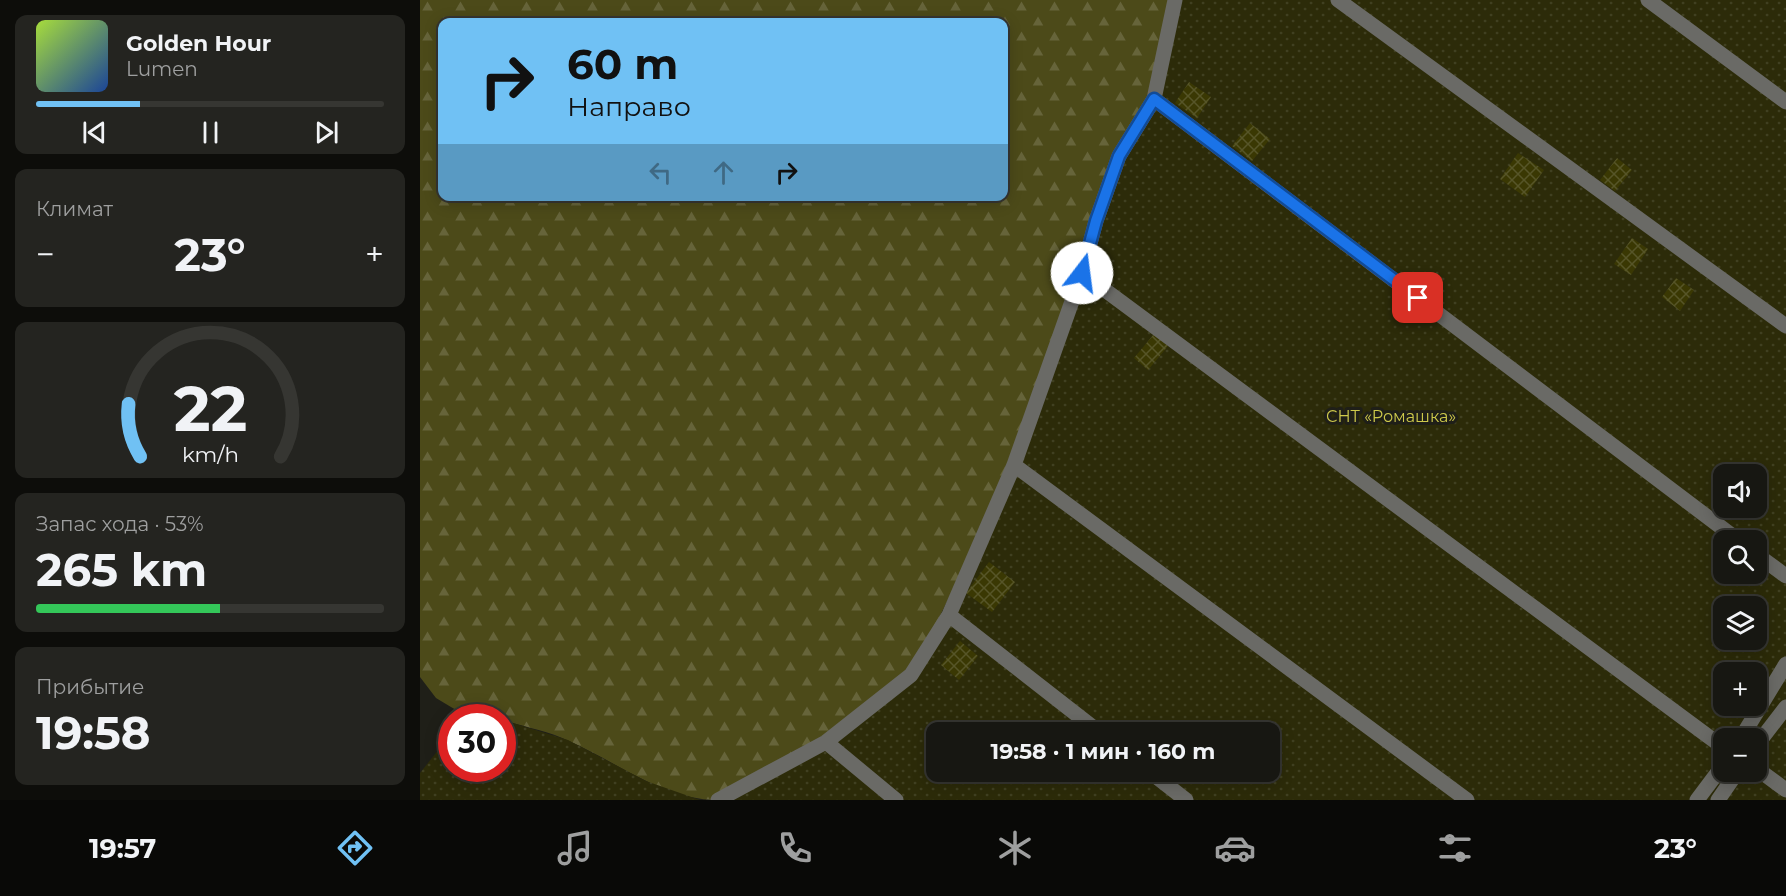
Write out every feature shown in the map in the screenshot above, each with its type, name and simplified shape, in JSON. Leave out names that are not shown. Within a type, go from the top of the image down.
[{"type":"street","points":[[718,800],[826,742],[911,675],[949,615],[1014,465],[1082,273],[1096,221],[1119,156],[1154,99],[1175,0]]},
{"type":"street","points":[[1338,0],[1786,326]]},
{"type":"street","points":[[1648,0],[1786,102]]},
{"type":"street","points":[[1154,99],[1725,530]]},
{"type":"street","points":[[1082,273],[1713,740]]},
{"type":"street","points":[[1014,465],[1467,800]]},
{"type":"street","points":[[1767,562],[1786,576]]},
{"type":"street","points":[[949,615],[1086,722]]},
{"type":"street","points":[[1747,728],[1786,664]]},
{"type":"street","points":[[1767,732],[1786,707]]},
{"type":"street","points":[[826,742],[896,800]]},
{"type":"street","points":[[1767,776],[1786,790]]},
{"type":"street","points":[[1697,800],[1713,779]]},
{"type":"street","points":[[1163,782],[1186,800]]},
{"type":"street","points":[[1718,800],[1730,782]]},
{"type":"green space","points":[[420,0],[1175,0],[1154,99],[1014,465],[911,675],[826,742],[718,800],[678,794],[659,787],[569,741],[516,724],[516,704],[446,704],[436,698],[420,677]]},
{"type":"green space","name":"СНТ «Ромашка»","points":[[1175,0],[1786,0],[1786,800],[718,800],[826,742],[911,675],[1014,465],[1096,221],[1154,99]]},
{"type":"green space","points":[[516,724],[568,740],[646,781],[700,800],[420,800],[420,773],[438,750],[438,782],[516,782]]},
{"type":"building","points":[[1189,82],[1211,97],[1197,118],[1175,103]]},
{"type":"building","points":[[1250,123],[1270,139],[1252,161],[1232,146]]},
{"type":"building","points":[[1518,153],[1544,170],[1525,197],[1500,179]]},
{"type":"building","points":[[1617,158],[1632,170],[1615,191],[1600,180]]},
{"type":"building","points":[[1632,238],[1648,249],[1631,275],[1614,264]]},
{"type":"building","points":[[1676,278],[1694,290],[1680,311],[1662,297]]},
{"type":"building","points":[[1154,334],[1168,346],[1148,370],[1134,358]]},
{"type":"building","points":[[989,562],[1015,582],[992,612],[966,593]]},
{"type":"building","points":[[960,641],[978,656],[959,680],[941,665]]},
{"type":"route","points":[[1082,273],[1096,221],[1119,156],[1154,99],[1418,298]]}]
